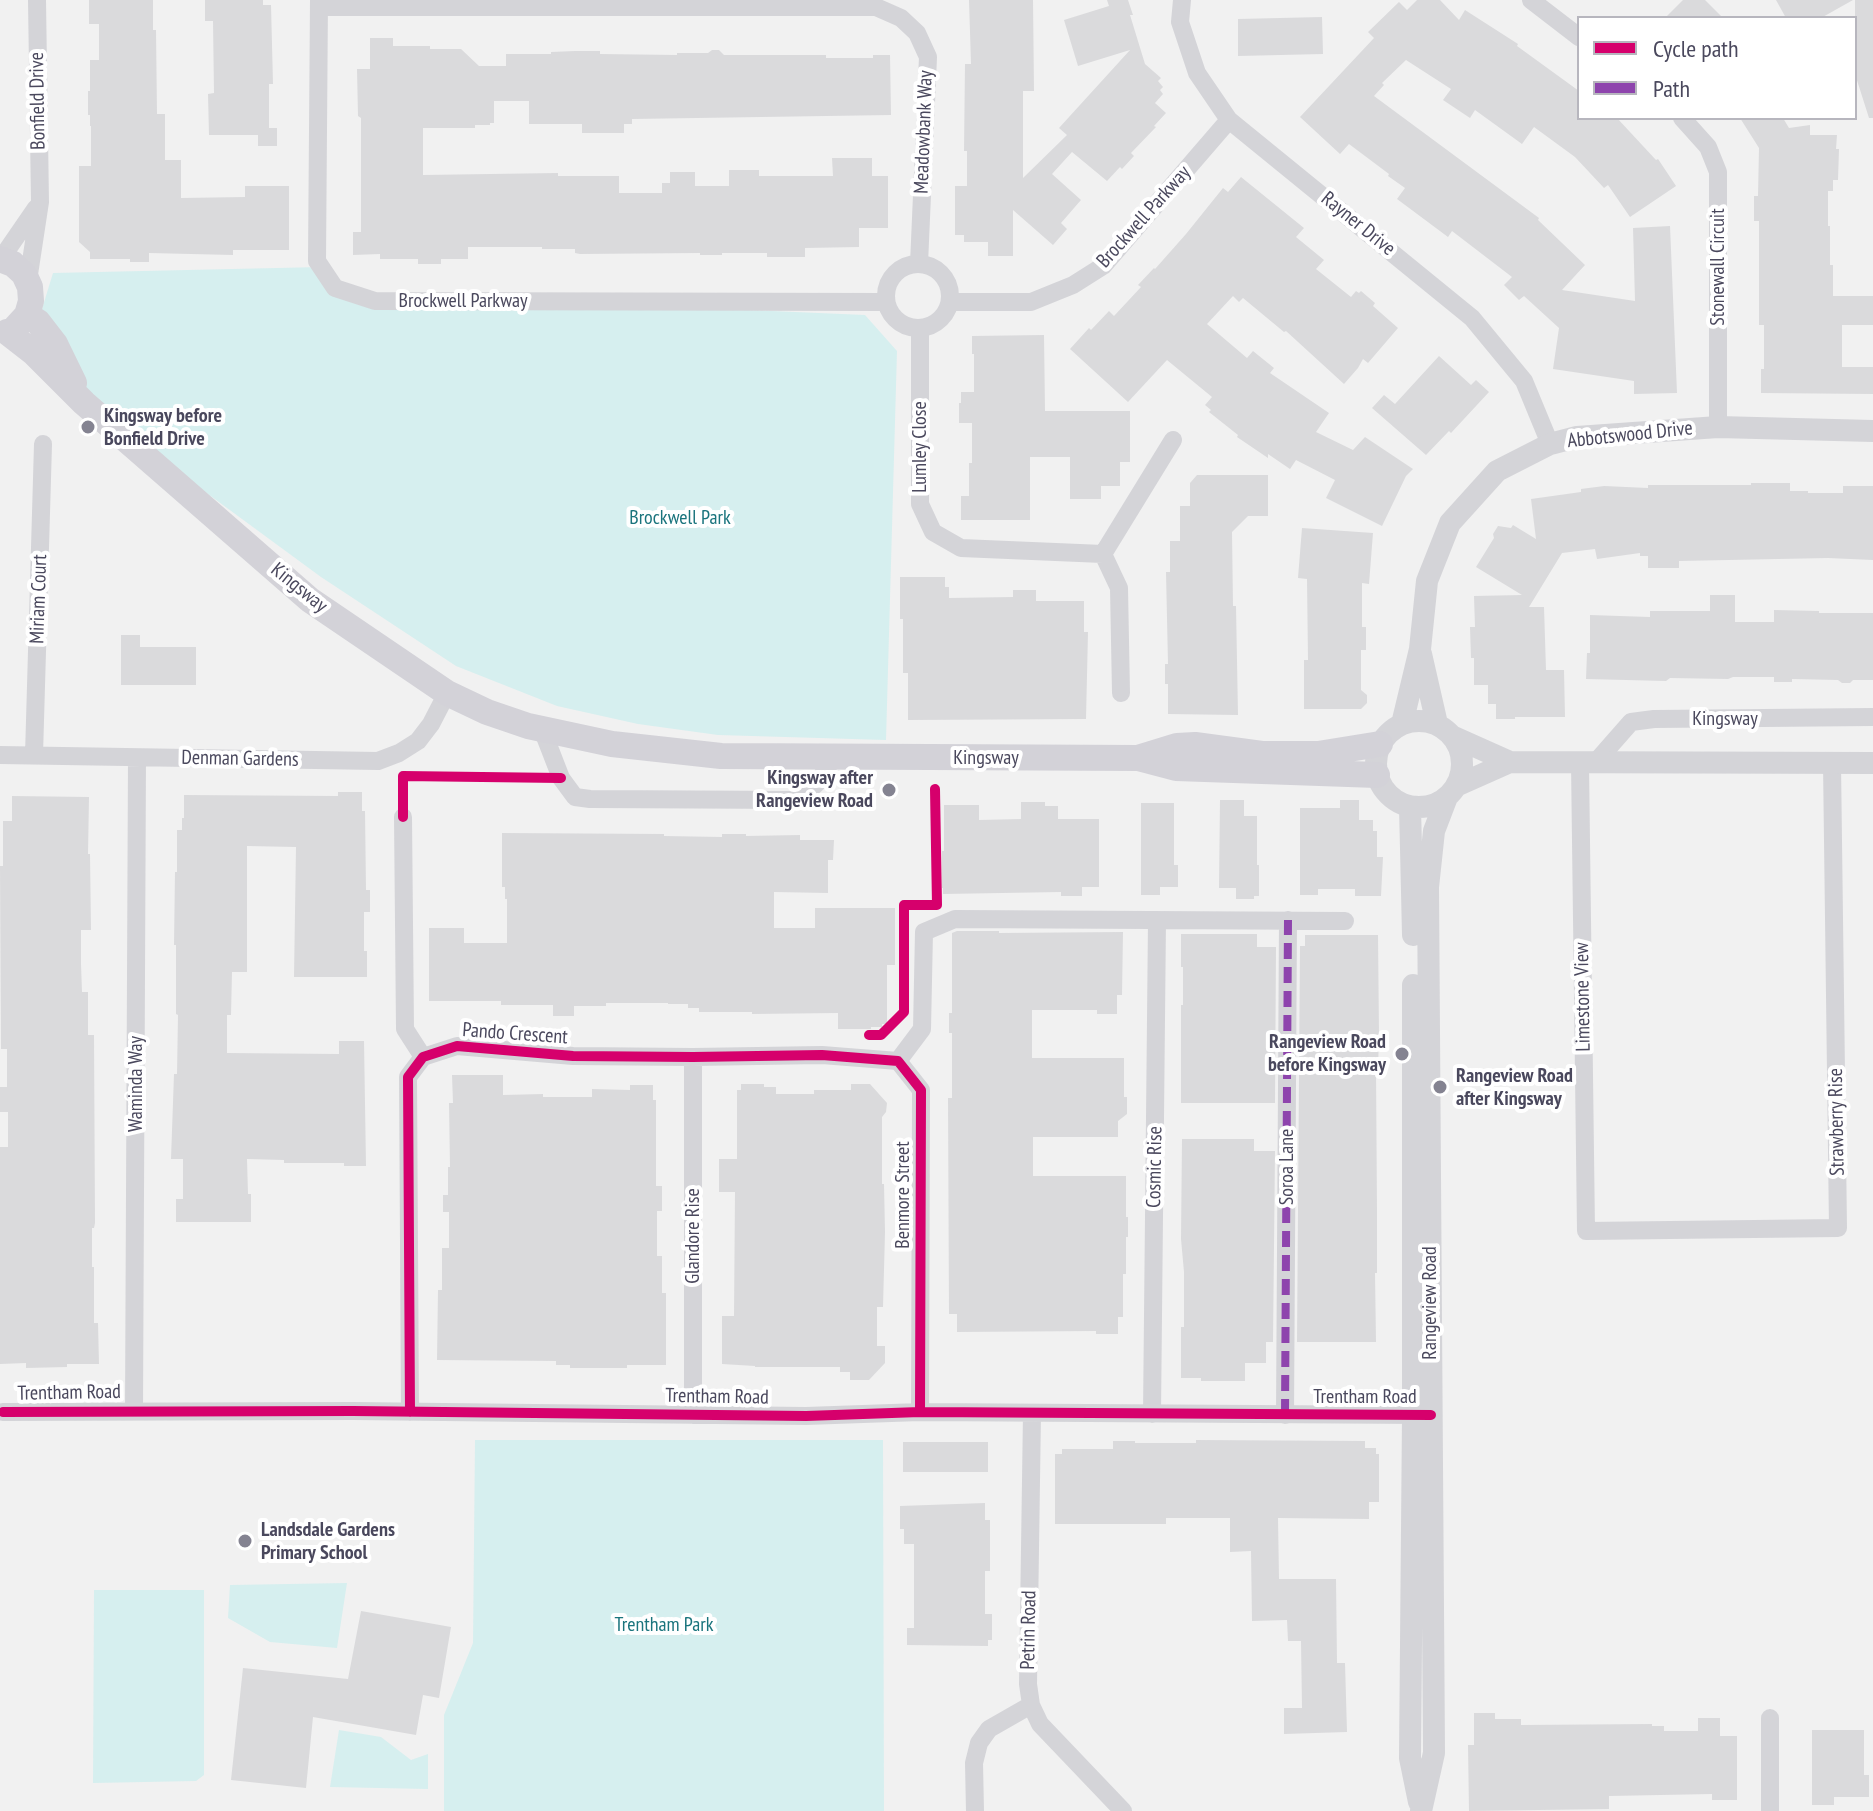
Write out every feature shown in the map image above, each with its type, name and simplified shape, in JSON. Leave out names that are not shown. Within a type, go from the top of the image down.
[{"type":"main road","points":[[0,259],[13,264],[24,274],[30,287],[31,301],[11,327]]},
{"type":"main road","name":"Kingsway","points":[[11,327],[38,322],[55,344],[84,403],[310,600],[447,693],[487,712],[528,726],[612,744],[721,756],[1138,758],[1176,768],[1377,775]]},
{"type":"main road","name":"Kingsway","points":[[1138,758],[1177,746],[1195,745],[1262,754],[1318,754],[1380,744]]},
{"type":"street","name":"Bonfield Drive","points":[[28,281],[40,202],[37,0]]},
{"type":"street","name":"Rayner Drive","points":[[1182,0],[1180,22],[1197,73],[1229,120],[1472,318],[1524,381],[1550,444]]},
{"type":"street","points":[[1531,0],[1577,35]]},
{"type":"street","name":"Brockwell Parkway","points":[[319,3],[317,261],[335,288],[375,301],[886,302]]},
{"type":"street","name":"Meadowbank Way","points":[[319,3],[876,7],[901,18],[917,33],[928,57],[919,264]]},
{"type":"street","name":"Brockwell Parkway","points":[[951,302],[1031,302],[1073,285],[1103,266],[1229,120]]},
{"type":"street","name":"Stonewall Circuit","points":[[1684,120],[1708,147],[1718,172],[1718,427]]},
{"type":"street","points":[[0,259],[40,202]]},
{"type":"street","points":[[919,264],[933,267],[942,274],[948,283],[951,302],[945,316],[937,324],[920,329],[900,323],[892,316],[886,302],[888,283],[895,273],[907,265],[919,264]]},
{"type":"street","name":"Lumley Close","points":[[920,329],[920,504],[933,532],[961,548],[1103,554]]},
{"type":"street","name":"Abbotswood Drive","points":[[1402,724],[1420,649],[1427,581],[1450,523],[1497,471],[1550,444],[1577,437],[1718,427],[1873,431]]},
{"type":"street","points":[[1121,693],[1119,588],[1103,554],[1173,440]]},
{"type":"street","name":"Miriam Court","points":[[34,755],[43,444]]},
{"type":"street","name":"Abbotswood Drive","points":[[1420,649],[1446,731]]},
{"type":"street","name":"Denman Gardens","points":[[0,755],[378,761],[418,741],[447,693]]},
{"type":"street","name":"Kingsway","points":[[1588,763],[1631,722],[1654,719],[1873,717]]},
{"type":"street","points":[[1510,762],[1429,806],[1410,806],[1400,803],[1385,791],[1377,775],[1376,759],[1380,744],[1387,735],[1402,724],[1420,720],[1510,762],[1873,763]]},
{"type":"street","points":[[542,729],[561,778],[575,797],[590,799],[799,800],[817,783],[834,757]]},
{"type":"street","points":[[1446,731],[1461,752],[1463,766],[1452,792]]},
{"type":"street","name":"Waminda Way","points":[[134,1410],[137,758]]},
{"type":"street","name":"Limestone View","points":[[1586,1231],[1588,763]]},
{"type":"street","name":"Strawberry Rise","points":[[1586,1231],[1838,1228],[1832,763]]},
{"type":"street","name":"Rangeview Road","points":[[1421,1026],[1434,831],[1452,792]]},
{"type":"street","name":"Rangeview Road","points":[[1410,806],[1421,1026],[1422,1415],[1410,1758],[1421,1811]]},
{"type":"street","points":[[403,817],[405,1029],[423,1057],[408,1077],[410,1412]]},
{"type":"street","points":[[898,1061],[922,1029],[924,932],[955,919],[1345,921]]},
{"type":"street","name":"Cosmic Rise","points":[[1152,1414],[1157,920]]},
{"type":"street","name":"Soroa Lane","points":[[1285,1415],[1288,920]]},
{"type":"street","name":"Pando Crescent","points":[[423,1057],[457,1046],[573,1056],[822,1055],[898,1061]]},
{"type":"street","name":"Glandore Rise","points":[[693,1057],[693,1415]]},
{"type":"street","name":"Benmore Street","points":[[898,1061],[921,1090],[920,1412]]},
{"type":"street","name":"Trentham Road","points":[[3,1412],[1422,1415]]},
{"type":"street","name":"Petrin Road","points":[[1031,1705],[1028,1684],[1032,1413]]},
{"type":"street","points":[[975,1811],[974,1763],[979,1743],[989,1729],[1031,1705],[1040,1724],[1123,1811]]},
{"type":"street","points":[[1770,1718],[1770,1811]]},
{"type":"green space","name":"Brockwell Park","points":[[321,267],[352,293],[865,315],[897,351],[886,740],[718,735],[638,724],[557,706],[456,666],[321,577],[84,403],[38,322],[53,273]]},
{"type":"green space","name":"Trentham Park","points":[[475,1440],[883,1440],[884,1811],[444,1811],[444,1715],[473,1643]]},
{"type":"green space","points":[[347,1583],[337,1648],[270,1642],[228,1618],[230,1585]]},
{"type":"green space","points":[[94,1590],[204,1590],[204,1775],[196,1781],[93,1783]]},
{"type":"green space","points":[[339,1730],[381,1737],[411,1760],[428,1754],[428,1789],[330,1787]]},
{"type":"building","points":[[89,0],[153,0],[157,114],[165,114],[165,160],[181,160],[181,198],[245,197],[245,186],[289,186],[289,250],[233,250],[233,255],[149,253],[149,262],[90,259],[90,252],[79,242],[79,166],[91,166],[88,115],[90,60],[99,60],[99,24],[89,24]]},
{"type":"building","points":[[205,0],[263,0],[263,5],[271,5],[273,84],[269,84],[269,128],[277,128],[277,146],[258,146],[258,135],[209,135],[208,94],[214,93],[213,21],[205,21]]},
{"type":"building","points":[[969,0],[1033,0],[1034,91],[1023,91],[1023,178],[1067,135],[1059,128],[1130,50],[1078,66],[1064,20],[1109,6],[1107,0],[1128,0],[1145,64],[1161,78],[1158,81],[1163,87],[1160,90],[1163,94],[1155,103],[1166,113],[1131,153],[1134,156],[1107,181],[1072,152],[1052,174],[1081,200],[1061,223],[1067,229],[1053,245],[1013,210],[1013,256],[988,256],[988,242],[964,242],[964,235],[955,235],[955,186],[967,186],[967,151],[964,151],[965,64],[971,64]]},
{"type":"building","points":[[1417,0],[1440,0],[1459,20],[1465,10],[1518,44],[1577,90],[1577,120],[1619,120],[1658,159],[1676,186],[1630,217],[1608,185],[1604,188],[1575,157],[1534,127],[1522,144],[1475,110],[1470,118],[1443,100],[1451,89],[1406,60],[1382,83],[1384,85],[1374,96],[1539,218],[1585,265],[1562,290],[1635,301],[1633,228],[1670,226],[1677,393],[1634,394],[1634,381],[1553,369],[1559,328],[1524,296],[1519,300],[1504,285],[1512,277],[1452,231],[1448,237],[1397,199],[1405,188],[1389,174],[1349,144],[1340,154],[1300,117],[1374,38],[1368,32],[1399,2],[1407,10]]},
{"type":"building","points":[[1683,0],[1705,0],[1721,16],[1667,16]]},
{"type":"building","points":[[1776,0],[1853,0],[1825,16],[1785,16]]},
{"type":"building","points":[[1855,0],[1873,0],[1873,118],[1869,118],[1857,80]]},
{"type":"building","points":[[1322,17],[1323,54],[1238,56],[1238,19]]},
{"type":"building","points":[[370,38],[393,38],[393,46],[461,49],[479,66],[506,66],[506,54],[575,51],[677,55],[719,50],[724,55],[826,55],[826,58],[890,55],[891,115],[632,119],[632,124],[624,124],[624,133],[582,133],[582,124],[529,124],[529,101],[494,101],[494,123],[490,125],[423,128],[423,175],[558,173],[558,176],[619,176],[619,193],[662,193],[662,183],[670,183],[670,172],[695,172],[695,186],[729,186],[729,170],[759,170],[759,176],[833,176],[832,158],[872,158],[872,176],[888,176],[888,228],[859,228],[859,247],[805,248],[805,257],[767,257],[767,253],[580,254],[575,253],[575,249],[542,247],[468,247],[468,259],[441,259],[441,264],[418,264],[418,259],[380,259],[380,254],[353,255],[353,232],[361,232],[361,118],[358,116],[357,69],[370,69]]},
{"type":"building","points":[[1741,120],[1784,120],[1789,128],[1810,125],[1810,135],[1837,135],[1838,180],[1833,180],[1833,191],[1828,191],[1833,296],[1873,296],[1873,325],[1842,325],[1842,367],[1873,367],[1873,394],[1761,393],[1764,325],[1759,325],[1759,221],[1754,221],[1759,148]]},
{"type":"building","points":[[1241,177],[1304,228],[1296,237],[1324,260],[1316,269],[1351,297],[1356,291],[1361,291],[1398,328],[1368,363],[1363,359],[1344,384],[1286,331],[1243,298],[1239,302],[1233,296],[1207,324],[1247,358],[1253,351],[1274,368],[1270,373],[1329,413],[1316,432],[1353,450],[1365,437],[1413,469],[1406,476],[1382,526],[1326,498],[1335,480],[1296,460],[1290,469],[1237,437],[1209,412],[1211,410],[1205,405],[1212,397],[1167,360],[1128,402],[1070,349],[1109,311],[1114,316],[1223,188],[1228,192]]},
{"type":"building","points":[[1044,335],[1045,411],[1130,411],[1130,462],[1120,462],[1120,486],[1101,486],[1101,499],[1070,499],[1070,457],[1030,457],[1030,520],[961,520],[961,496],[969,496],[972,423],[959,423],[959,403],[961,392],[974,392],[972,336]]},
{"type":"building","points":[[1439,356],[1471,385],[1476,380],[1489,392],[1426,455],[1372,408],[1384,395],[1395,404]]},
{"type":"building","points":[[1197,475],[1268,475],[1268,516],[1248,516],[1232,532],[1238,715],[1168,714],[1168,684],[1165,684],[1165,664],[1168,664],[1166,572],[1170,572],[1170,541],[1180,541],[1180,506],[1190,506],[1190,483]]},
{"type":"building","points":[[1790,483],[1790,491],[1808,493],[1843,493],[1843,486],[1873,486],[1873,560],[1679,561],[1679,568],[1648,568],[1648,556],[1640,556],[1640,553],[1597,559],[1595,549],[1562,553],[1529,607],[1544,607],[1546,670],[1564,670],[1565,717],[1496,719],[1496,704],[1488,704],[1488,685],[1474,685],[1470,627],[1475,627],[1474,596],[1522,595],[1476,567],[1498,526],[1511,528],[1513,525],[1536,539],[1531,499],[1581,492],[1581,489]]},
{"type":"building","points":[[1302,528],[1373,533],[1369,584],[1362,583],[1362,627],[1366,627],[1366,650],[1361,650],[1361,690],[1367,695],[1367,703],[1361,709],[1304,709],[1304,660],[1308,660],[1307,579],[1298,578]]},
{"type":"building","points":[[900,577],[945,577],[949,598],[1013,597],[1013,590],[1036,590],[1036,601],[1084,601],[1084,632],[1088,632],[1086,719],[908,720],[908,673],[903,673]]},
{"type":"building","points":[[1710,595],[1735,595],[1735,622],[1774,622],[1774,610],[1873,613],[1873,680],[1842,683],[1838,680],[1792,679],[1792,682],[1774,682],[1774,677],[1670,678],[1666,681],[1586,679],[1590,615],[1650,617],[1650,611],[1710,611]]},
{"type":"building","points":[[121,635],[140,635],[140,647],[196,647],[196,685],[121,685]]},
{"type":"building","points":[[338,792],[362,792],[362,811],[365,811],[366,890],[370,890],[370,912],[364,912],[367,977],[294,977],[296,847],[247,846],[247,972],[232,972],[227,1053],[339,1054],[339,1041],[364,1041],[366,1166],[247,1159],[251,1222],[176,1222],[176,1199],[183,1199],[183,1159],[171,1159],[178,1015],[174,945],[175,872],[177,830],[182,830],[184,795],[338,796]]},
{"type":"building","points":[[12,796],[89,797],[91,930],[81,930],[81,964],[82,992],[88,992],[88,1035],[94,1035],[95,1223],[92,1228],[92,1267],[99,1364],[26,1368],[26,1363],[0,1364],[0,1147],[8,1147],[8,1112],[0,1112],[0,1087],[7,1087],[7,1049],[1,1049],[0,866],[3,866],[3,821],[12,821]]},
{"type":"building","points":[[1220,800],[1244,800],[1244,816],[1257,816],[1259,896],[1254,896],[1254,899],[1236,899],[1236,888],[1219,888]]},
{"type":"building","points":[[1340,800],[1359,800],[1359,820],[1373,820],[1373,831],[1377,831],[1377,857],[1383,857],[1381,896],[1355,896],[1355,889],[1318,889],[1318,895],[1300,895],[1300,808],[1340,808]]},
{"type":"building","points":[[1021,802],[1045,802],[1045,806],[1058,806],[1058,819],[1099,819],[1099,887],[1082,887],[1082,896],[1061,896],[1061,892],[943,894],[944,805],[979,805],[979,820],[1021,819]]},
{"type":"building","points":[[1141,803],[1174,803],[1174,865],[1178,865],[1178,887],[1160,887],[1160,895],[1141,895]]},
{"type":"building","points":[[502,833],[722,837],[722,834],[800,835],[800,840],[834,840],[833,860],[828,860],[828,893],[774,892],[774,928],[815,928],[815,908],[895,908],[895,965],[887,965],[887,1024],[871,1029],[838,1029],[838,1013],[699,1012],[699,1008],[688,1008],[688,1004],[606,1003],[606,1006],[574,1006],[574,1016],[553,1016],[553,1005],[429,1001],[429,928],[464,928],[464,943],[507,943],[507,899],[505,887],[502,887]]},
{"type":"building","points":[[1123,932],[1122,995],[1117,995],[1117,1014],[1097,1014],[1097,1010],[1032,1010],[1032,1058],[1124,1058],[1127,1114],[1118,1121],[1118,1137],[1033,1137],[1033,1176],[1126,1176],[1128,1237],[1126,1274],[1123,1274],[1123,1317],[1118,1317],[1118,1334],[1096,1334],[1096,1331],[957,1332],[957,1314],[949,1314],[948,1098],[952,1098],[952,1033],[949,1033],[949,1013],[952,1013],[952,933]]},
{"type":"building","points":[[1181,934],[1257,934],[1257,947],[1276,947],[1275,1103],[1181,1103]]},
{"type":"building","points":[[1305,935],[1378,935],[1376,1342],[1297,1342],[1300,946],[1305,946]]},
{"type":"building","points":[[452,1075],[503,1075],[503,1095],[543,1094],[543,1097],[592,1097],[592,1089],[630,1090],[630,1085],[653,1085],[653,1100],[656,1100],[656,1186],[662,1186],[662,1211],[657,1211],[657,1256],[662,1256],[662,1293],[666,1293],[666,1365],[570,1368],[570,1365],[556,1365],[556,1361],[437,1360],[442,1248],[449,1248],[449,1212],[443,1212],[443,1195],[448,1195]]},
{"type":"building","points":[[741,1084],[776,1087],[776,1094],[814,1094],[814,1090],[851,1090],[851,1084],[870,1084],[887,1103],[882,1117],[883,1307],[877,1307],[877,1346],[885,1346],[885,1363],[869,1380],[850,1380],[850,1372],[840,1372],[840,1367],[722,1364],[722,1316],[734,1316],[735,1192],[719,1192],[719,1159],[737,1159],[737,1090],[741,1090]]},
{"type":"building","points":[[1182,1139],[1254,1139],[1254,1151],[1275,1151],[1273,1342],[1266,1342],[1266,1363],[1245,1363],[1245,1381],[1181,1378],[1181,1327],[1184,1327]]},
{"type":"building","points":[[1196,1440],[1365,1441],[1365,1448],[1376,1448],[1376,1454],[1379,1454],[1379,1502],[1369,1502],[1369,1519],[1278,1518],[1279,1579],[1336,1579],[1337,1663],[1345,1663],[1347,1732],[1284,1734],[1284,1708],[1302,1708],[1301,1641],[1288,1641],[1287,1620],[1252,1621],[1251,1551],[1230,1552],[1230,1518],[1166,1518],[1166,1524],[1055,1524],[1055,1454],[1062,1454],[1062,1449],[1113,1449],[1113,1441],[1196,1443]]},
{"type":"building","points":[[903,1442],[988,1442],[988,1472],[903,1472]]},
{"type":"building","points":[[985,1503],[985,1520],[990,1520],[990,1571],[985,1571],[985,1614],[992,1614],[992,1640],[988,1640],[988,1646],[907,1645],[907,1628],[914,1628],[914,1544],[904,1544],[904,1529],[900,1529],[900,1506]]},
{"type":"building","points":[[361,1611],[451,1627],[439,1698],[423,1695],[416,1735],[313,1717],[306,1788],[231,1780],[243,1668],[348,1679]]},
{"type":"building","points":[[1474,1713],[1495,1713],[1495,1719],[1521,1719],[1521,1725],[1652,1724],[1664,1726],[1664,1731],[1698,1731],[1698,1718],[1720,1718],[1720,1736],[1737,1736],[1737,1800],[1712,1800],[1712,1794],[1609,1796],[1609,1809],[1469,1811],[1468,1745],[1474,1745]]},
{"type":"building","points":[[1812,1730],[1864,1730],[1864,1775],[1869,1775],[1869,1797],[1834,1797],[1834,1805],[1812,1805]]},
{"type":"marked path","points":[[1285,1415],[1288,920]]},
{"type":"cycle path","points":[[403,817],[403,776],[561,778]]},
{"type":"cycle path","points":[[869,1035],[881,1035],[904,1012],[904,905],[937,905],[935,789]]},
{"type":"cycle path","points":[[410,1412],[408,1077],[423,1057],[457,1046],[573,1056],[822,1055],[898,1061],[921,1090],[920,1412]]},
{"type":"cycle path","points":[[3,1412],[1431,1415]]},
{"type":"place","name":"Kingsway before Bonfield Drive","points":[[88,427]]},
{"type":"place","name":"Kingsway after Rangeview Road","points":[[889,790]]},
{"type":"place","name":"Rangeview Road before Kingsway","points":[[1402,1054]]},
{"type":"place","name":"Rangeview Road after Kingsway","points":[[1440,1087]]},
{"type":"place","name":"Landsdale Gardens Primary School","points":[[245,1541]]}]
